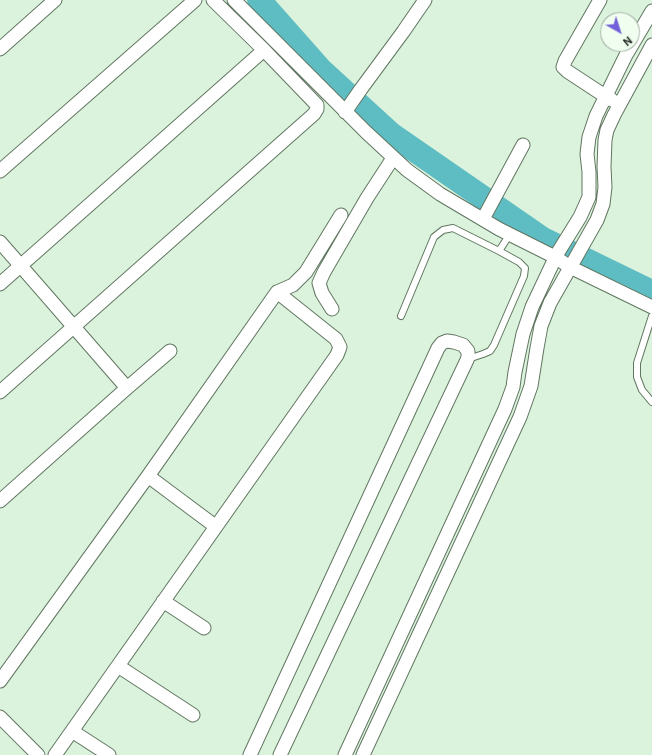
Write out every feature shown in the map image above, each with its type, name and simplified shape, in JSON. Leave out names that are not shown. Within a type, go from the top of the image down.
[{"type":"street","points":[[0,49],[55,0]]},
{"type":"street","points":[[0,171],[194,0]]},
{"type":"street","points":[[0,392],[314,114],[317,109],[317,105],[213,0]]},
{"type":"street","points":[[234,0],[347,109],[393,158],[407,170],[440,194],[489,208],[510,234],[556,255],[652,307]]},
{"type":"street","points":[[347,109],[425,0]]},
{"type":"street","points":[[600,0],[565,61],[564,67],[567,71],[605,96],[620,103]]},
{"type":"street","points":[[344,755],[505,409],[513,387],[514,372],[523,334],[532,307],[556,255],[580,217],[589,197],[587,154],[589,137],[596,116],[626,55],[652,11]]},
{"type":"street","points":[[363,755],[520,416],[531,386],[541,326],[550,303],[597,220],[602,204],[605,187],[604,168],[605,140],[607,130],[652,45]]},
{"type":"street","points":[[0,284],[264,50]]},
{"type":"street","points":[[489,208],[523,145]]},
{"type":"street","points":[[332,309],[322,294],[319,283],[367,198],[393,158]]},
{"type":"street","points":[[0,681],[148,476],[277,292],[293,285],[306,272],[341,215]]},
{"type":"street","points":[[0,242],[127,388]]},
{"type":"street","points":[[55,755],[337,355],[340,348],[336,339],[277,292]]},
{"type":"street","points":[[250,755],[438,348],[442,343],[447,341],[462,345],[468,352],[467,360],[280,755]]},
{"type":"street","points":[[0,501],[127,388],[170,352]]},
{"type":"street","points":[[148,476],[215,526]]},
{"type":"street","points":[[163,601],[204,628]]},
{"type":"street","points":[[118,666],[192,715]]},
{"type":"street","points":[[0,717],[38,755]]},
{"type":"street","points":[[72,731],[109,755]]},
{"type":"lane","points":[[401,316],[434,237],[443,230],[453,228],[519,262],[525,268],[524,276],[494,345],[490,351],[467,360]]},
{"type":"lane","points":[[499,252],[510,234]]},
{"type":"lane","points":[[652,316],[637,363],[637,377],[642,390],[652,402]]},
{"type":"waterway","points":[[259,0],[320,69],[391,134],[543,239],[652,292]]}]
